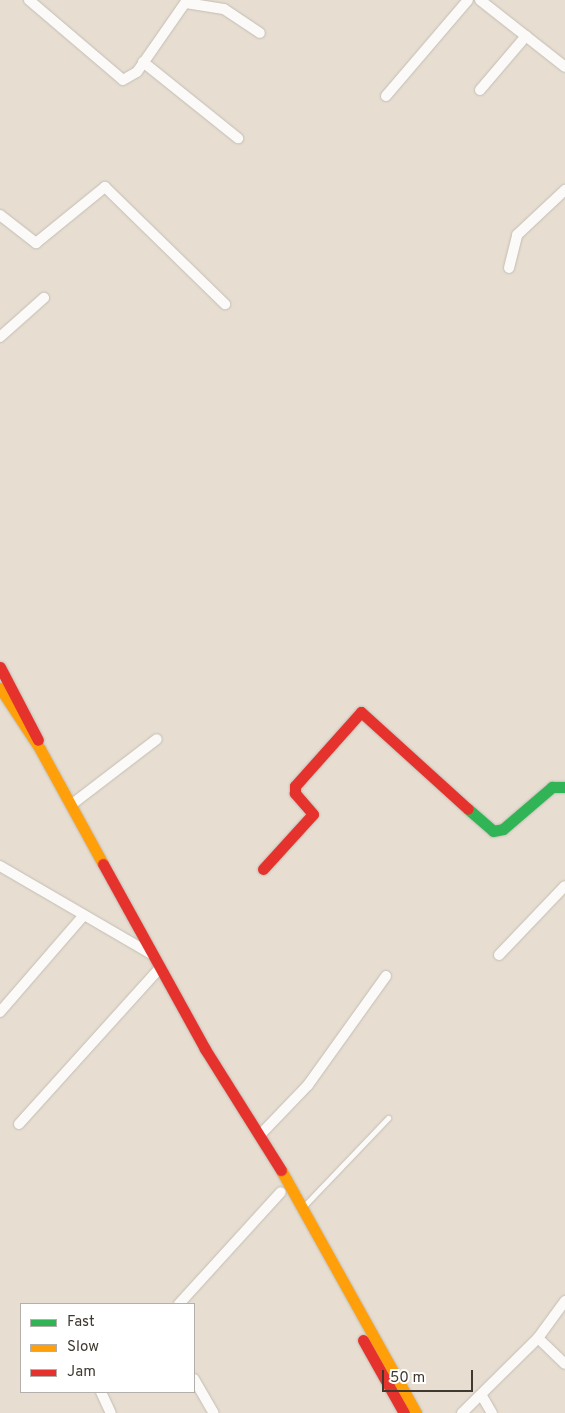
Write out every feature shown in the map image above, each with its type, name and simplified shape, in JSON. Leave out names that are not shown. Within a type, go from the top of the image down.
[{"type":"street","points":[[29,0],[118,79],[133,76],[186,1],[224,9],[260,33]]},
{"type":"street","points":[[386,96],[468,0]]},
{"type":"street","points":[[480,0],[565,67]]},
{"type":"street","points":[[480,90],[526,36]]},
{"type":"street","points":[[143,62],[238,138]]},
{"type":"street","points":[[0,215],[36,243],[105,187],[225,304]]},
{"type":"street","points":[[510,268],[518,234],[565,190]]},
{"type":"street","points":[[0,337],[44,298]]},
{"type":"street","points":[[0,667],[31,720],[40,749]]},
{"type":"street","points":[[0,688],[40,749],[205,1049],[260,1135],[416,1413]]},
{"type":"street","points":[[263,869],[313,814],[295,793],[295,786],[361,712],[493,831],[503,829],[552,787],[565,787]]},
{"type":"street","points":[[71,805],[157,739]]},
{"type":"street","points":[[0,866],[152,954]]},
{"type":"street","points":[[499,955],[565,886]]},
{"type":"street","points":[[0,1012],[84,915]]},
{"type":"street","points":[[19,1124],[160,968]]},
{"type":"street","points":[[260,1135],[308,1084],[386,976]]},
{"type":"street","points":[[205,1049],[217,1081],[404,1413]]},
{"type":"street","points":[[180,1303],[281,1192]]},
{"type":"street","points":[[462,1413],[482,1396],[538,1338],[565,1301]]},
{"type":"street","points":[[538,1338],[565,1364]]},
{"type":"street","points":[[195,1381],[214,1413]]},
{"type":"street","points":[[101,1393],[111,1413]]},
{"type":"street","points":[[482,1396],[492,1413]]},
{"type":"lane","points":[[302,1209],[388,1118]]},
{"type":"traffic: fast","points":[[468,809],[493,831],[503,829],[552,787],[565,787]]},
{"type":"traffic: slow","points":[[0,688],[40,749],[103,864]]},
{"type":"traffic: slow","points":[[281,1170],[416,1413]]},
{"type":"traffic: jam","points":[[0,667],[38,740]]},
{"type":"traffic: jam","points":[[263,869],[313,814],[295,793],[295,786],[361,712],[468,809]]},
{"type":"traffic: jam","points":[[103,864],[205,1049],[281,1170]]},
{"type":"traffic: jam","points":[[363,1340],[404,1413]]}]
